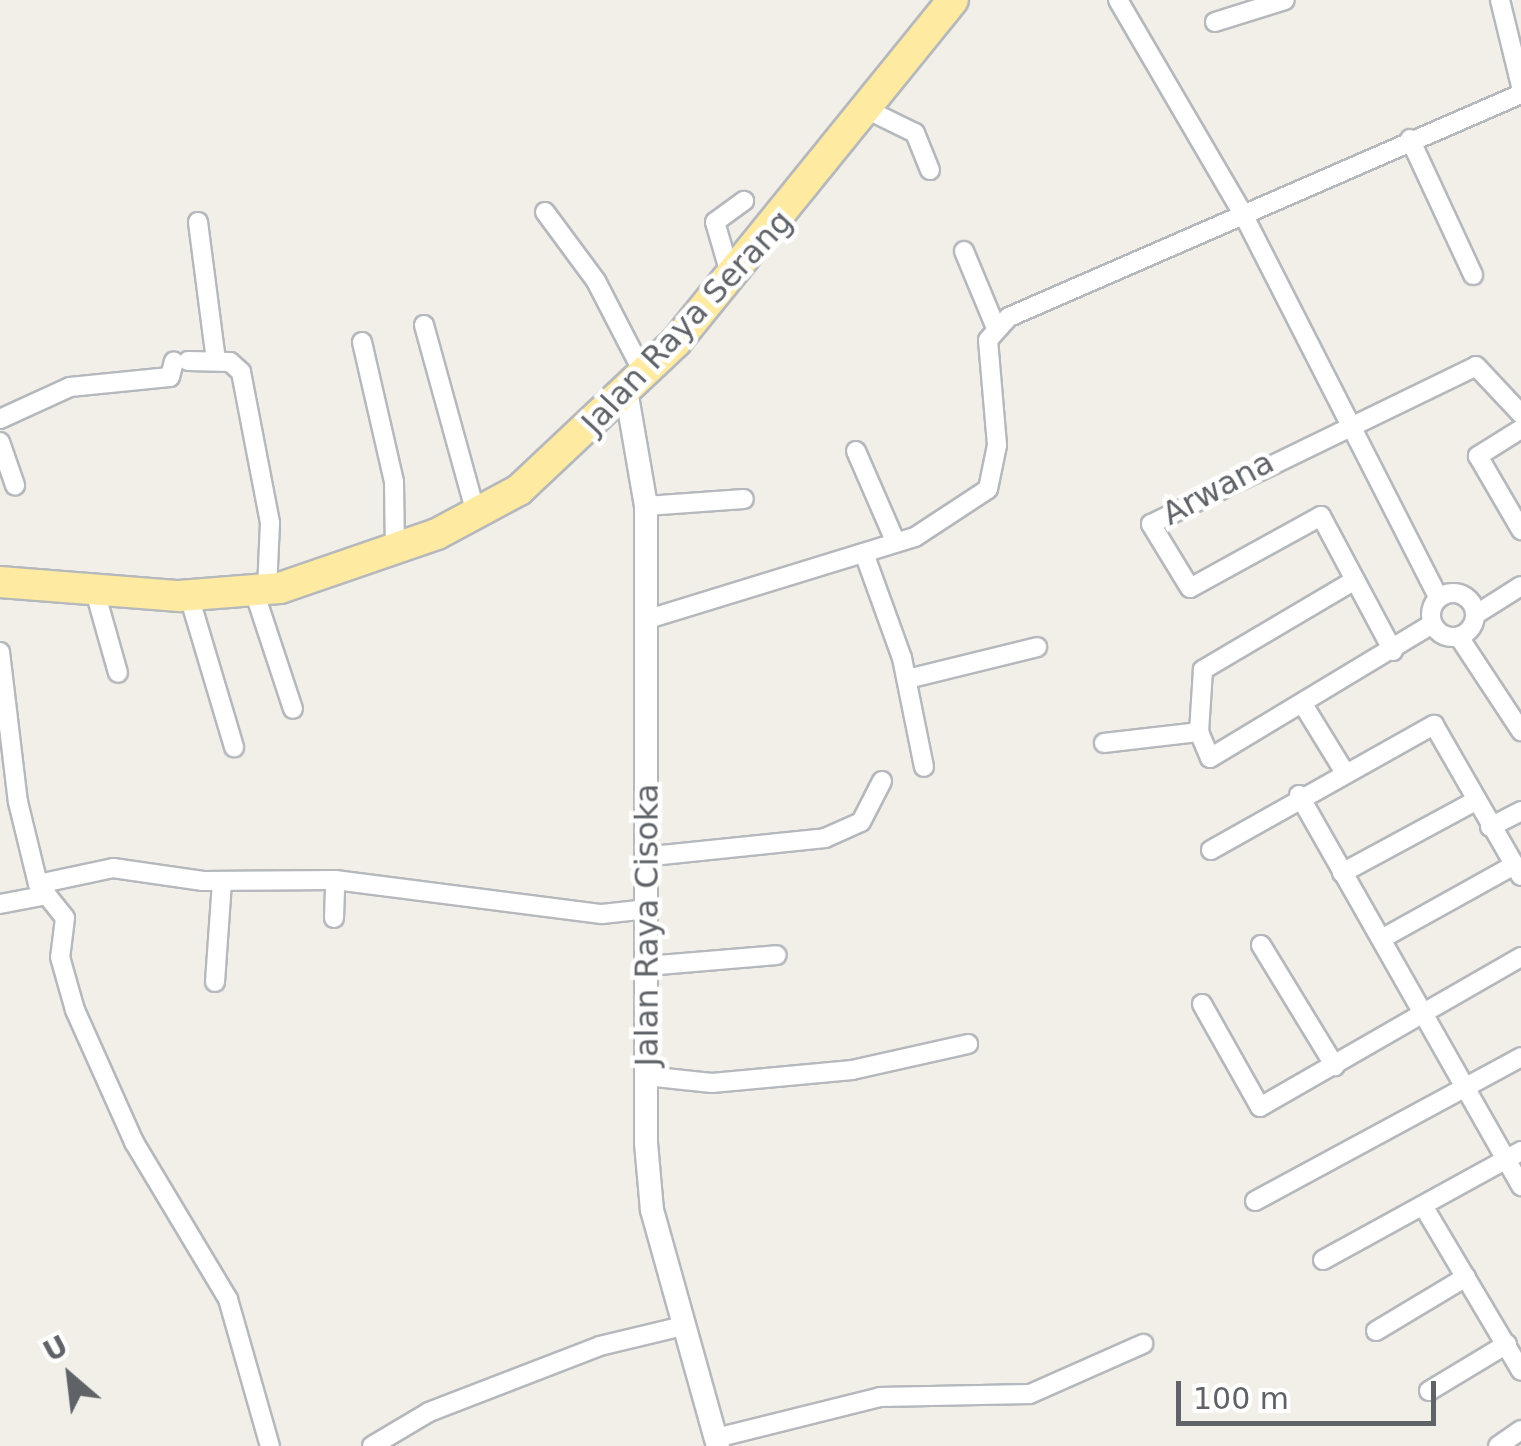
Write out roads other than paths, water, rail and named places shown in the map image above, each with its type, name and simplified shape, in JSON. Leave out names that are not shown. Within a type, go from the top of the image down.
[{"type":"highway","name":"Jalan Raya Serang","points":[[0,582],[189,596],[260,590],[395,551],[519,490],[636,386],[732,278],[870,111],[953,0]]},
{"type":"street","points":[[1118,0],[1242,212],[1439,598],[1432,624],[1393,652],[1210,758],[1199,732],[1203,670],[1355,580]]},
{"type":"street","points":[[1215,22],[1285,0]]},
{"type":"street","points":[[1500,0],[1521,86]]},
{"type":"street","points":[[646,620],[896,543],[988,489],[997,445],[988,340],[996,328],[1242,212],[1521,94]]},
{"type":"street","points":[[870,111],[915,133],[930,170]]},
{"type":"street","points":[[1410,139],[1473,275]]},
{"type":"street","points":[[732,278],[715,222],[744,201]]},
{"type":"street","points":[[545,212],[596,281],[636,386]]},
{"type":"street","points":[[198,222],[216,360]]},
{"type":"street","points":[[964,251],[996,328]]},
{"type":"street","points":[[424,324],[476,514]]},
{"type":"street","points":[[362,342],[394,482],[395,551]]},
{"type":"street","points":[[0,419],[70,387],[170,377],[180,361],[216,360],[241,372],[270,522],[260,590],[293,709]]},
{"type":"street","points":[[1347,421],[1476,366],[1521,414]]},
{"type":"street","name":"Jalan Raya Cisoka","points":[[636,386],[646,506],[652,856],[646,1076],[652,1210],[717,1442]]},
{"type":"street","name":"Arwana","points":[[1347,421],[1156,518],[1151,534],[1190,588],[1321,516],[1393,652]]},
{"type":"street","points":[[1521,429],[1478,456],[1521,530]]},
{"type":"street","points":[[0,442],[14,485]]},
{"type":"street","points":[[856,450],[896,543]]},
{"type":"street","points":[[646,506],[744,499]]},
{"type":"street","points":[[864,552],[906,680],[924,767]]},
{"type":"street","points":[[1458,637],[1475,615],[1521,586]]},
{"type":"street","points":[[94,588],[118,673]]},
{"type":"street","points":[[189,596],[234,748]]},
{"type":"street","points":[[1439,598],[1462,596],[1475,615]]},
{"type":"street","points":[[1432,624],[1458,637],[1521,731]]},
{"type":"street","points":[[906,680],[1037,647]]},
{"type":"street","points":[[0,652],[42,890],[65,918],[61,967],[92,1055],[228,1299],[270,1446]]},
{"type":"street","points":[[1304,706],[1344,771]]},
{"type":"street","points":[[1211,850],[1300,795],[1434,725],[1518,870],[1384,938]]},
{"type":"street","points":[[1104,743],[1199,732]]},
{"type":"street","points":[[652,856],[825,838],[861,822],[882,781]]},
{"type":"street","points":[[1300,795],[1342,874],[1384,938],[1464,1089],[1513,1156],[1521,1186]]},
{"type":"street","points":[[1342,874],[1477,800]]},
{"type":"street","points":[[1490,827],[1521,811]]},
{"type":"street","points":[[0,904],[42,890],[86,868],[222,881],[335,880],[602,914],[648,909]]},
{"type":"street","points":[[334,918],[335,880]]},
{"type":"street","points":[[216,982],[222,881]]},
{"type":"street","points":[[1260,945],[1335,1066]]},
{"type":"street","points":[[647,966],[776,954]]},
{"type":"street","points":[[1202,1004],[1260,1107],[1521,957]]},
{"type":"street","points":[[646,1076],[712,1083],[852,1070],[968,1044]]},
{"type":"street","points":[[1255,1201],[1521,1057]]},
{"type":"street","points":[[1323,1260],[1425,1209],[1513,1156]]},
{"type":"street","points":[[1425,1209],[1521,1371]]},
{"type":"street","points":[[1376,1331],[1466,1276]]},
{"type":"street","points":[[372,1446],[429,1412],[600,1346],[683,1326]]},
{"type":"street","points":[[717,1442],[880,1397],[1030,1394],[1143,1344]]},
{"type":"street","points":[[1429,1391],[1507,1344]]},
{"type":"street","points":[[1498,1446],[1521,1430]]}]
